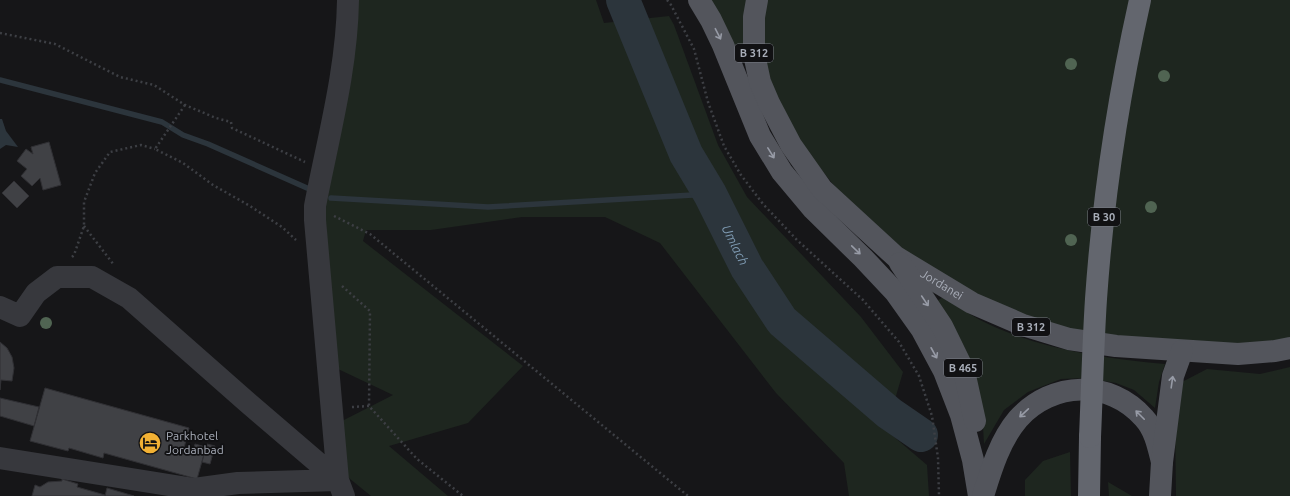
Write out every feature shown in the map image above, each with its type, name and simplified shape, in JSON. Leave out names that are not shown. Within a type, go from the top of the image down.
[{"type":"highway","name":"B 30","points":[[1089,496],[1096,298],[1106,196],[1121,97],[1140,0]]},
{"type":"main road","points":[[699,0],[723,45],[760,136],[782,172],[813,209],[895,292],[922,330],[944,371],[961,415],[973,460],[979,496]]},
{"type":"main road","name":"Jordanei","points":[[757,0],[754,17],[754,54],[760,82],[791,145],[822,189],[896,257],[972,303],[1023,325],[1069,339],[1116,346],[1238,354],[1275,351],[1290,348]]},
{"type":"main road","name":"B 465","points":[[896,257],[942,326],[964,371],[974,413],[979,466],[979,496]]},
{"type":"main road","points":[[1160,496],[1162,462],[1172,376],[1182,351]]},
{"type":"main road","points":[[983,496],[1004,440],[1018,419],[1035,403],[1057,392],[1081,388],[1104,392],[1126,402],[1144,418],[1156,438],[1162,462]]},
{"type":"lane","points":[[341,488],[315,220],[315,206],[322,168],[337,105],[343,61],[348,0]]},
{"type":"lane","points":[[0,307],[20,316],[36,293],[57,277],[92,277],[130,298],[341,488],[360,496]]},
{"type":"lane","points":[[0,458],[195,493],[238,483],[341,488]]},
{"type":"path","points":[[667,0],[694,49],[710,109],[724,146],[741,175],[763,204],[797,240],[863,300],[899,342],[919,376],[932,416],[938,458],[939,496]]},
{"type":"path","points":[[0,33],[55,44],[120,78],[154,85],[185,105],[216,118],[231,122],[232,128],[307,163],[322,168]]},
{"type":"path","points":[[155,149],[185,105]]},
{"type":"path","points":[[57,277],[58,268],[74,255],[84,226],[84,202],[95,173],[110,152],[141,144],[155,149],[183,163],[213,185],[276,223],[319,261]]},
{"type":"path","points":[[315,206],[370,234],[688,496]]},
{"type":"path","points":[[84,226],[119,271]]},
{"type":"path","points":[[340,284],[370,311],[369,406],[417,459],[463,496]]},
{"type":"shaded area","points":[[354,0],[596,0],[604,23],[669,16],[674,25],[718,145],[747,197],[861,317],[903,372],[886,430],[927,465],[929,496],[849,496],[844,463],[776,393],[660,243],[605,217],[522,217],[431,230],[366,230],[363,241],[523,366],[468,423],[389,446],[448,496],[371,496],[344,474],[342,421],[393,395],[338,369],[327,248],[325,198]]},
{"type":"shaded area","points":[[707,0],[746,0],[748,8],[744,45],[741,50],[737,51]]},
{"type":"shaded area","points":[[765,0],[1290,0],[1290,339],[1226,345],[1117,340],[1067,330],[1010,310],[955,284],[907,253],[836,188],[804,148],[781,111],[765,66],[762,27]]},
{"type":"shaded area","points":[[0,119],[2,119],[6,131],[18,147],[6,145],[0,149]]},
{"type":"shaded area","points":[[943,297],[980,320],[1002,330],[1047,345],[1070,351],[1118,359],[1165,364],[1159,382],[1155,408],[1134,390],[1116,383],[1086,378],[1061,379],[1028,392],[1004,410],[984,444],[982,409],[937,301]]},
{"type":"shaded area","points":[[1290,367],[1290,496],[1176,496],[1175,419],[1182,382],[1207,369],[1260,374]]},
{"type":"shaded area","points":[[1070,452],[1071,496],[1025,496],[1025,480],[1043,461]]},
{"type":"shaded area","points":[[1108,482],[1132,496],[1109,496]]},
{"type":"building","points":[[49,142],[61,185],[43,190],[40,178],[32,186],[21,176],[27,169],[17,161],[26,149],[33,154],[31,147]]},
{"type":"building","points":[[14,181],[29,196],[17,208],[2,193]]},
{"type":"building","points":[[0,342],[7,348],[12,357],[14,368],[12,381],[1,380],[0,390]]},
{"type":"building","points":[[45,388],[189,428],[184,448],[193,451],[195,444],[206,447],[197,479],[104,453],[103,458],[69,448],[68,451],[30,441]]},
{"type":"building","points":[[0,398],[39,407],[34,426],[0,416]]},
{"type":"building","points":[[207,444],[215,446],[210,464],[202,462]]},
{"type":"building","points":[[62,479],[78,484],[77,487],[105,496],[32,496],[35,485],[40,487],[48,482],[62,481]]},
{"type":"building","points":[[107,488],[134,496],[105,496]]},
{"type":"waterway","name":"Umlach","points":[[623,0],[686,154],[710,194],[747,268],[782,321],[889,413],[921,435]]},
{"type":"waterway","points":[[0,80],[162,122],[183,135],[208,144],[307,188]]},
{"type":"waterway","points":[[331,198],[488,207],[710,194]]},
{"type":"place","name":"Parkhotel Jordanbad","points":[[150,443]]}]
